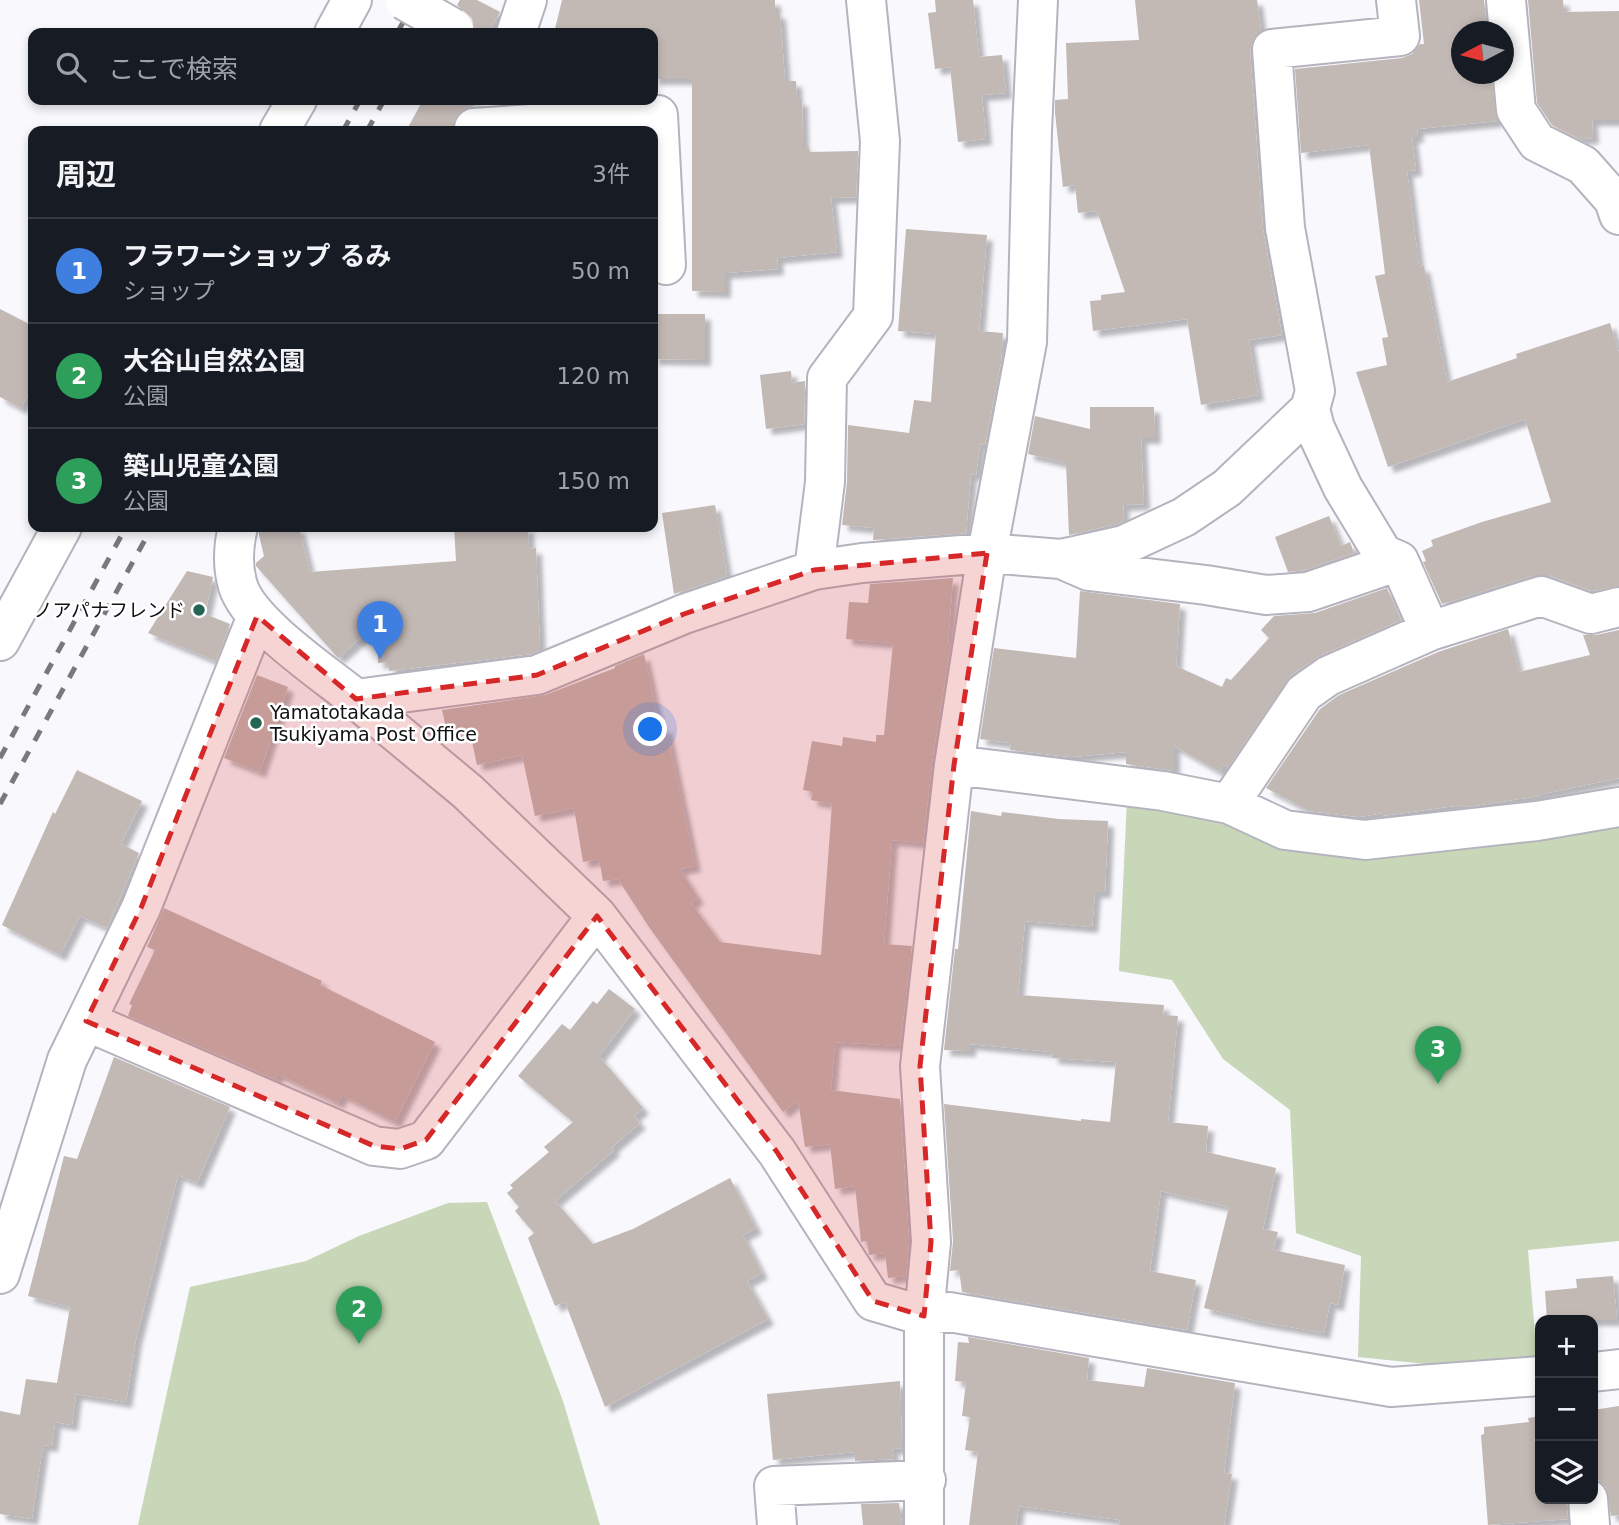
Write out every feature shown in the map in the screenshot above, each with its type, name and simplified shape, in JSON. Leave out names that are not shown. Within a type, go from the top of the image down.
[{"type":"main road","points":[[337,28],[352,0]]},
{"type":"main road","points":[[404,0],[453,28]]},
{"type":"main road","points":[[518,28],[527,0]]},
{"type":"main road","points":[[814,570],[825,482],[827,378],[873,316],[880,141],[866,0]]},
{"type":"main road","points":[[924,1525],[924,1316],[931,1242],[920,1066],[954,765],[987,553],[1027,342],[1038,0]]},
{"type":"main road","points":[[1396,0],[1401,36],[1272,49],[1285,228],[1315,391],[1310,409],[1315,428],[1343,488],[1383,554],[1399,561],[1430,631]]},
{"type":"main road","points":[[1506,0],[1516,110],[1537,142],[1583,165],[1614,200],[1619,215]]},
{"type":"main road","points":[[282,126],[294,105]]},
{"type":"main road","points":[[479,120],[658,115],[666,265]]},
{"type":"main road","points":[[1061,559],[1124,545],[1184,517],[1227,488],[1310,409]]},
{"type":"main road","points":[[0,641],[59,532]]},
{"type":"main road","points":[[237,532],[233,549],[239,588],[257,616],[468,792],[597,916],[777,1152],[873,1301],[924,1316],[950,1312],[1391,1387],[1535,1376]]},
{"type":"main road","points":[[356,699],[537,674],[684,614],[814,570],[862,563],[987,553],[1061,559],[1089,570],[1266,595],[1308,592],[1399,561]]},
{"type":"main road","points":[[1229,804],[1304,694],[1328,676],[1430,631],[1541,596],[1591,614],[1619,607]]},
{"type":"main road","points":[[0,1275],[67,1060],[141,908],[257,616]]},
{"type":"main road","points":[[954,765],[1118,784],[1229,804],[1285,830],[1365,840],[1537,821],[1619,807]]},
{"type":"main road","points":[[86,1021],[374,1146],[400,1149],[426,1140],[597,916]]},
{"type":"main road","points":[[1598,1371],[1619,1369]]},
{"type":"main road","points":[[777,1525],[774,1486],[926,1480]]},
{"type":"main road","points":[[1588,1504],[1590,1525]]},
{"type":"highlighted area","points":[[987,553],[954,765],[920,1066],[931,1242],[924,1316],[873,1301],[777,1152],[597,916],[426,1140],[400,1149],[374,1146],[86,1021],[141,908],[257,616],[356,699],[537,675],[684,614],[814,570]]},
{"type":"green space","points":[[1127,800],[1160,810],[1220,816],[1280,846],[1619,823],[1619,1241],[1528,1250],[1535,1359],[1436,1365],[1358,1357],[1361,1256],[1296,1233],[1290,1110],[1223,1059],[1172,980],[1119,971]]},
{"type":"green space","points":[[487,1202],[563,1401],[600,1525],[138,1525],[190,1287],[306,1261],[359,1236],[448,1203]]},
{"type":"building","points":[[460,0],[477,0],[500,12],[491,28],[473,28],[472,18],[457,5]]},
{"type":"building","points":[[562,0],[775,0],[775,13],[780,13],[785,81],[796,81],[797,100],[802,100],[803,147],[809,147],[810,152],[858,151],[856,197],[831,198],[837,252],[777,258],[778,269],[725,273],[725,292],[692,291],[692,79],[658,79],[658,28],[555,28]]},
{"type":"building","points":[[935,0],[973,0],[979,57],[1002,55],[1006,93],[982,95],[986,139],[958,142],[950,67],[935,69],[928,13],[936,12]]},
{"type":"building","points":[[1135,0],[1257,0],[1261,31],[1253,39],[1250,51],[1263,230],[1282,335],[1249,340],[1258,395],[1201,405],[1187,319],[1093,331],[1090,301],[1101,300],[1101,295],[1125,292],[1097,211],[1078,213],[1075,185],[1063,187],[1055,100],[1068,99],[1066,43],[1139,40]]},
{"type":"building","points":[[1419,0],[1484,0],[1486,21],[1451,21],[1451,84],[1492,84],[1497,121],[1417,129],[1418,137],[1412,137],[1416,170],[1407,171],[1419,267],[1424,266],[1447,382],[1517,358],[1516,354],[1610,323],[1619,353],[1619,586],[1592,591],[1548,575],[1535,575],[1442,604],[1423,562],[1426,561],[1422,551],[1433,546],[1431,540],[1551,502],[1525,419],[1388,467],[1356,372],[1387,365],[1382,338],[1388,337],[1375,276],[1385,274],[1369,145],[1301,153],[1295,69],[1402,58],[1412,54],[1420,44],[1424,44]]},
{"type":"building","points":[[1528,0],[1563,0],[1564,12],[1619,11],[1619,120],[1592,120],[1593,138],[1580,139],[1552,125],[1537,103]]},
{"type":"building","points":[[420,105],[475,105],[462,110],[455,118],[454,126],[409,126]]},
{"type":"building","points":[[906,229],[987,235],[979,331],[1003,333],[1001,362],[985,445],[980,444],[976,475],[971,474],[966,533],[873,540],[874,528],[842,525],[847,482],[848,425],[909,433],[914,400],[931,402],[936,334],[898,331]]},
{"type":"building","points":[[0,309],[28,323],[28,395],[21,408],[0,397]]},
{"type":"building","points":[[658,314],[705,314],[705,360],[658,359]]},
{"type":"building","points":[[791,371],[792,383],[805,381],[804,424],[766,429],[760,375]]},
{"type":"building","points":[[1090,407],[1154,407],[1155,438],[1141,438],[1144,504],[1123,505],[1124,521],[1117,524],[1069,535],[1066,463],[1028,454],[1035,416],[1090,429]]},
{"type":"building","points":[[715,505],[727,576],[674,594],[662,513]]},
{"type":"building","points":[[1329,516],[1341,546],[1350,542],[1354,553],[1304,570],[1288,572],[1275,537]]},
{"type":"building","points":[[259,532],[300,532],[310,572],[456,561],[454,532],[528,532],[529,549],[536,548],[540,650],[531,654],[389,671],[388,662],[378,663],[376,624],[338,658],[256,566],[264,556]]},
{"type":"building","points":[[187,571],[213,577],[205,614],[230,624],[216,661],[148,633]]},
{"type":"building","points":[[953,578],[948,643],[951,643],[932,762],[923,843],[892,840],[884,944],[912,946],[900,1046],[835,1042],[831,1090],[900,1099],[909,1242],[906,1276],[888,1278],[885,1253],[869,1255],[867,1241],[861,1242],[855,1186],[835,1189],[830,1144],[805,1147],[798,1100],[783,1112],[649,927],[618,879],[603,881],[599,859],[583,862],[574,808],[535,816],[522,755],[477,765],[469,728],[447,732],[442,710],[545,695],[644,654],[660,728],[666,727],[695,866],[680,869],[698,898],[691,903],[720,942],[821,955],[832,804],[811,800],[813,792],[803,790],[812,741],[842,746],[843,737],[876,742],[876,735],[884,735],[893,643],[846,639],[849,602],[868,603],[870,584]]},
{"type":"building","points":[[1387,588],[1401,620],[1319,656],[1291,675],[1228,767],[1223,764],[1220,772],[1174,746],[1174,771],[1126,764],[1126,752],[1071,757],[1010,750],[1011,743],[980,739],[994,648],[1076,658],[1080,591],[1180,604],[1176,666],[1222,687],[1226,678],[1231,680],[1269,638],[1261,630],[1274,616],[1315,613]]},
{"type":"building","points":[[1508,629],[1519,672],[1590,655],[1583,635],[1619,630],[1619,778],[1539,796],[1467,807],[1461,805],[1359,817],[1309,811],[1266,788],[1320,709],[1339,695],[1438,652]]},
{"type":"building","points":[[257,675],[288,687],[260,772],[224,758]]},
{"type":"building","points":[[77,770],[142,801],[121,844],[139,853],[107,928],[80,916],[60,955],[2,925],[53,812],[55,814]]},
{"type":"building","points":[[971,811],[1001,816],[1002,812],[1059,819],[1108,821],[1105,892],[1095,892],[1092,927],[1025,921],[1018,995],[1164,1005],[1163,1015],[1178,1016],[1168,1122],[1208,1126],[1206,1152],[1276,1168],[1263,1229],[1278,1232],[1273,1250],[1345,1265],[1338,1305],[1330,1303],[1324,1333],[1256,1321],[1204,1308],[1229,1207],[1161,1191],[1150,1271],[1196,1280],[1187,1330],[962,1292],[959,1270],[950,1271],[953,1241],[944,1104],[1081,1121],[1110,1122],[1116,1062],[1052,1058],[1053,1052],[970,1044],[970,1051],[944,1050],[955,949],[958,949]]},
{"type":"building","points":[[164,908],[322,981],[320,985],[435,1042],[395,1122],[342,1095],[338,1103],[278,1074],[275,1079],[128,1016],[132,1005],[129,1004],[155,950],[147,947]]},
{"type":"building","points":[[609,989],[635,1009],[599,1056],[643,1108],[634,1116],[640,1123],[612,1147],[614,1150],[555,1201],[593,1244],[633,1229],[730,1178],[756,1228],[743,1235],[762,1273],[747,1281],[768,1319],[605,1407],[565,1302],[555,1306],[528,1238],[534,1233],[515,1211],[519,1207],[507,1193],[513,1188],[510,1185],[549,1152],[544,1147],[573,1122],[518,1076],[562,1024],[570,1030],[593,1001],[597,1004]]},
{"type":"building","points":[[114,1057],[230,1107],[197,1183],[178,1175],[136,1339],[126,1402],[76,1394],[72,1425],[55,1422],[52,1446],[43,1445],[32,1519],[0,1514],[0,1411],[20,1415],[26,1379],[57,1383],[70,1307],[28,1296],[64,1156],[77,1159]]},
{"type":"building","points":[[1613,1276],[1617,1320],[1598,1320],[1598,1315],[1547,1315],[1545,1291],[1577,1288],[1576,1279]]},
{"type":"building","points":[[968,1337],[1089,1358],[1087,1380],[1144,1387],[1147,1368],[1235,1383],[1224,1473],[1232,1474],[1224,1525],[1119,1525],[1120,1520],[1019,1506],[1016,1525],[969,1525],[978,1452],[965,1450],[970,1417],[962,1416],[966,1382],[955,1381],[958,1342],[969,1343]]},
{"type":"building","points":[[900,1381],[902,1448],[892,1449],[894,1459],[855,1461],[854,1452],[773,1460],[767,1394]]},
{"type":"building","points":[[1619,1406],[1619,1515],[1611,1516],[1606,1487],[1598,1480],[1598,1409]]},
{"type":"building","points":[[1535,1417],[1535,1504],[1566,1504],[1568,1519],[1488,1525],[1481,1435],[1484,1434],[1484,1427],[1529,1422],[1528,1418]]},
{"type":"building","points":[[899,1503],[902,1525],[863,1525],[861,1504]]},
{"type":"railway","points":[[400,28],[416,0]]},
{"type":"railway","points":[[422,28],[437,0]]},
{"type":"railway","points":[[346,126],[357,105]]},
{"type":"railway","points":[[370,126],[381,105]]},
{"type":"railway","points":[[0,758],[123,532]]},
{"type":"railway","points":[[0,804],[149,532]]},
{"type":"place","name":"ノアパナフレンド","points":[[199,610]]},
{"type":"place","name":"フラワーショップ るみ","points":[[380,659]]},
{"type":"place","name":"Yamatotakada Tsukiyama Post Office","points":[[256,723]]},
{"type":"place","name":"築山児童公園","points":[[1438,1084]]},
{"type":"place","name":"大谷山自然公園","points":[[359,1344]]}]
